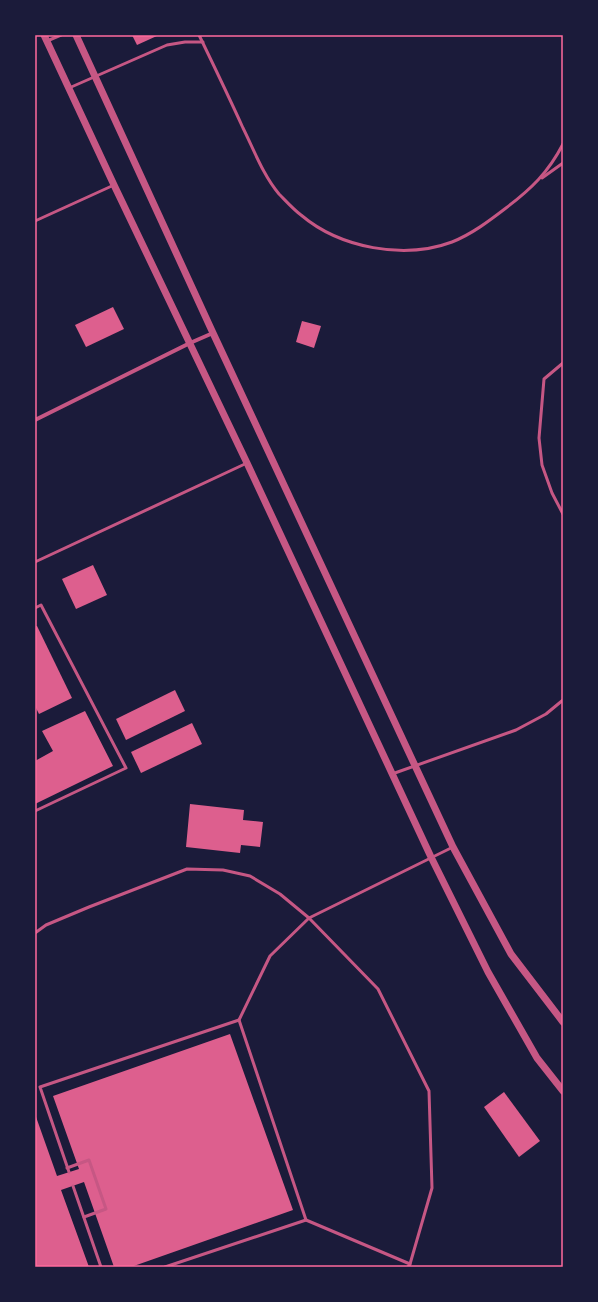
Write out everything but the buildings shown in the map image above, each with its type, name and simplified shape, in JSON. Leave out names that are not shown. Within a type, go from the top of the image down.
[{"type":"street","points":[[76,35],[213,333],[453,847],[512,954],[563,1022]]},
{"type":"street","points":[[46,38],[114,185],[247,463],[431,858],[495,985],[537,1058],[563,1091]]},
{"type":"street","points":[[35,420],[213,333]]},
{"type":"lane","points":[[46,38],[61,35]]},
{"type":"lane","points":[[200,35],[261,166],[279,193],[301,216],[325,231],[348,241],[374,248],[400,250],[424,250],[452,242],[480,228],[514,202],[538,181],[563,163]]},
{"type":"lane","points":[[69,88],[167,45],[185,42],[203,42]]},
{"type":"lane","points":[[538,181],[551,164],[563,144]]},
{"type":"lane","points":[[35,221],[114,185]]},
{"type":"lane","points":[[563,363],[544,379],[539,438],[542,465],[552,493],[563,514]]},
{"type":"lane","points":[[35,562],[247,463]]},
{"type":"lane","points":[[35,608],[41,605],[126,768],[35,810]]},
{"type":"lane","points":[[392,774],[516,730],[546,714],[563,700]]},
{"type":"lane","points":[[306,1220],[239,1020],[270,956],[309,918],[453,847]]},
{"type":"lane","points":[[35,933],[46,925],[89,907],[187,870],[223,870],[250,876],[280,894],[309,918],[378,989],[429,1091],[432,1188],[410,1265],[306,1220],[165,1267]]},
{"type":"lane","points":[[69,1172],[40,1087],[239,1020]]},
{"type":"lane","points":[[67,1168],[89,1160],[106,1209],[84,1217]]},
{"type":"lane","points":[[73,1186],[101,1267]]}]
